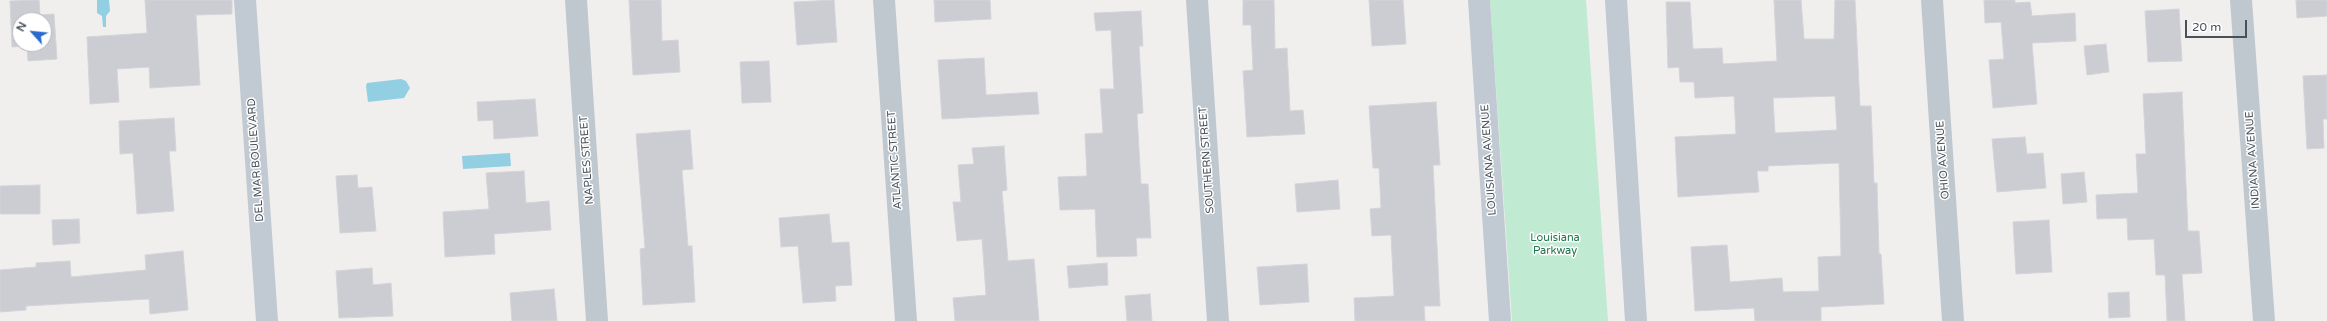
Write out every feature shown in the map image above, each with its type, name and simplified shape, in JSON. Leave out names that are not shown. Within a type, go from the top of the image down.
[{"type":"main road","name":"DEL MAR BOULEVARD","points":[[245,0],[267,321]]},
{"type":"main road","name":"LOUISIANA AVENUE","points":[[1479,0],[1500,321]]},
{"type":"main road","points":[[1616,0],[1636,321]]},
{"type":"street","name":"NAPLES STREET","points":[[576,0],[598,321]]},
{"type":"street","name":"ATLANTIC STREET","points":[[884,0],[906,321]]},
{"type":"street","name":"SOUTHERN STREET","points":[[1197,0],[1218,321]]},
{"type":"street","name":"OHIO AVENUE","points":[[1932,0],[1953,321]]},
{"type":"street","name":"INDIANA AVENUE","points":[[2241,0],[2264,321]]},
{"type":"green space","name":"Louisiana Parkway","points":[[1490,0],[1586,0],[1608,321],[1512,321]]},
{"type":"water","points":[[97,0],[109,0],[110,11],[106,16],[106,27],[103,27],[102,16],[97,13]]},
{"type":"water","points":[[401,79],[406,81],[410,88],[404,98],[368,102],[367,83]]},
{"type":"water","points":[[510,153],[511,166],[463,169],[462,156]]},
{"type":"building","points":[[39,0],[40,12],[12,12],[12,47],[10,1]]},
{"type":"building","points":[[145,0],[232,0],[232,14],[196,15],[200,85],[150,88],[149,67],[117,69],[119,102],[90,104],[87,37],[147,33]]},
{"type":"building","points":[[629,0],[661,0],[662,41],[678,40],[680,72],[633,75]]},
{"type":"building","points":[[834,0],[837,42],[797,45],[794,2]]},
{"type":"building","points":[[934,0],[990,0],[991,19],[935,22]]},
{"type":"building","points":[[1243,0],[1274,0],[1275,49],[1287,48],[1290,111],[1303,110],[1305,134],[1247,137],[1243,71],[1253,70],[1251,25],[1243,25]]},
{"type":"building","points":[[1369,0],[1403,0],[1406,44],[1372,46]]},
{"type":"building","points":[[1774,0],[1801,0],[1804,39],[1834,39],[1835,0],[1855,0],[1860,106],[1871,106],[1874,183],[1877,183],[1879,254],[1881,254],[1884,304],[1821,307],[1821,321],[1755,321],[1754,308],[1695,311],[1691,247],[1727,245],[1730,282],[1782,278],[1783,292],[1819,291],[1818,257],[1841,256],[1839,163],[1768,166],[1768,171],[1757,171],[1759,192],[1678,197],[1675,137],[1736,134],[1734,96],[1695,98],[1694,82],[1680,82],[1679,67],[1668,68],[1666,2],[1690,2],[1693,49],[1722,48],[1723,64],[1777,61]],"holes":[[[1835,96],[1837,130],[1775,133],[1773,98]]]},
{"type":"building","points":[[1984,0],[2015,0],[2015,3],[2030,2],[2032,16],[2075,13],[2076,41],[2032,43],[2037,104],[1993,108],[1989,60],[2004,59],[2001,22],[1985,23]]},
{"type":"building","points":[[2296,0],[2327,0],[2327,16],[2297,18]]},
{"type":"building","points":[[2179,9],[2182,61],[2148,62],[2145,11]]},
{"type":"building","points":[[1141,11],[1143,46],[1139,46],[1143,113],[1137,114],[1141,184],[1148,184],[1151,238],[1136,238],[1137,256],[1097,257],[1095,209],[1060,210],[1058,177],[1087,176],[1085,134],[1103,133],[1100,89],[1114,89],[1111,30],[1096,31],[1094,13]]},
{"type":"building","points":[[52,14],[54,14],[57,59],[28,61],[27,52],[52,52]]},
{"type":"building","points":[[2106,44],[2109,72],[2087,75],[2084,46]]},
{"type":"building","points":[[984,58],[986,95],[1037,92],[1039,114],[942,119],[938,60]]},
{"type":"building","points":[[769,61],[771,102],[742,103],[740,62]]},
{"type":"building","points":[[2327,75],[2327,119],[2323,119],[2324,148],[2307,149],[2303,76]]},
{"type":"building","points":[[2182,92],[2188,231],[2199,231],[2202,273],[2182,274],[2185,321],[2167,321],[2165,275],[2156,275],[2154,239],[2128,240],[2127,218],[2097,219],[2096,195],[2138,193],[2136,154],[2146,154],[2143,94]]},
{"type":"building","points":[[535,99],[538,136],[494,139],[493,120],[478,121],[477,102]]},
{"type":"building","points":[[1436,102],[1440,165],[1433,165],[1440,306],[1424,306],[1425,321],[1355,321],[1354,298],[1394,296],[1391,235],[1372,236],[1370,209],[1381,208],[1379,168],[1373,168],[1369,106]]},
{"type":"building","points":[[174,118],[176,151],[169,151],[174,211],[137,214],[133,153],[120,154],[119,121]]},
{"type":"building","points":[[690,130],[693,169],[682,170],[688,246],[692,246],[695,302],[643,305],[640,249],[645,248],[636,134]]},
{"type":"building","points":[[2025,137],[2027,154],[2043,153],[2046,188],[1997,192],[1992,139]]},
{"type":"building","points":[[1004,146],[1007,190],[1002,191],[1008,261],[1034,259],[1039,321],[955,321],[953,298],[986,295],[982,239],[957,241],[953,202],[961,202],[958,165],[974,164],[972,148]]},
{"type":"building","points":[[524,171],[526,203],[549,201],[551,230],[494,234],[495,254],[445,257],[443,212],[489,209],[486,173]]},
{"type":"building","points":[[2084,172],[2087,202],[2063,204],[2061,174]]},
{"type":"building","points":[[357,175],[358,188],[372,187],[376,231],[340,233],[336,176]]},
{"type":"building","points":[[1338,180],[1340,209],[1297,212],[1295,184]]},
{"type":"building","points":[[40,185],[40,214],[0,214],[0,186]]},
{"type":"building","points":[[829,214],[832,243],[849,242],[852,285],[835,286],[836,301],[803,303],[798,246],[781,247],[779,218]]},
{"type":"building","points":[[79,219],[80,243],[53,245],[52,220]]},
{"type":"building","points":[[2049,220],[2052,272],[2016,274],[2013,222]]},
{"type":"building","points":[[183,251],[188,310],[150,314],[149,299],[26,306],[26,310],[0,312],[0,270],[36,267],[36,263],[70,261],[71,277],[146,270],[145,255]]},
{"type":"building","points":[[1107,263],[1108,285],[1069,288],[1067,266]]},
{"type":"building","points":[[1307,264],[1309,302],[1260,305],[1257,267]]},
{"type":"building","points":[[372,268],[373,285],[391,283],[393,316],[339,318],[336,271]]},
{"type":"building","points":[[554,289],[557,321],[512,321],[510,293]]},
{"type":"building","points":[[2129,292],[2130,317],[2109,318],[2108,293]]},
{"type":"building","points":[[1150,294],[1152,321],[1127,321],[1125,296]]}]
